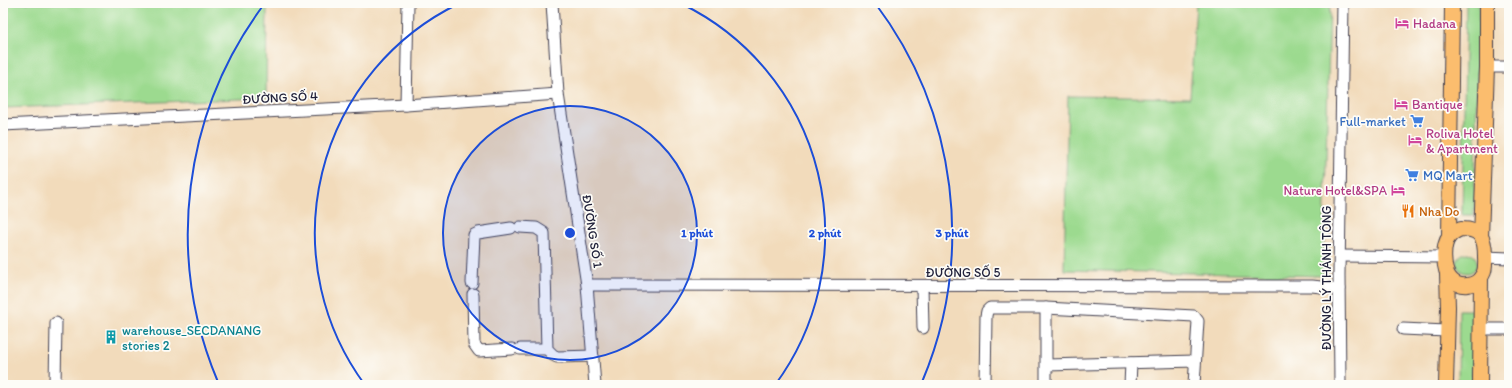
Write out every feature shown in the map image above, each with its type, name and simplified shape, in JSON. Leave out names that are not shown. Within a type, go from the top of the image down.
[{"type":"main road","points":[[1449,237],[1452,3]]},
{"type":"main road","points":[[1481,237],[1487,67],[1487,3]]},
{"type":"main road","points":[[1461,229],[1469,229],[1476,232],[1481,237],[1485,244],[1486,267],[1481,277],[1472,284],[1465,286],[1451,280],[1444,267],[1445,244],[1449,237],[1454,232],[1461,229]]},
{"type":"main road","points":[[1446,385],[1446,331],[1448,307],[1447,274]]},
{"type":"main road","points":[[1480,385],[1481,277]]},
{"type":"street","points":[[406,105],[408,3]]},
{"type":"street","name":"ĐƯỜNG SỐ 1","points":[[552,3],[558,94],[587,285],[595,385]]},
{"type":"street","name":"ĐƯỜNG LÝ THÁNH TÔNG","points":[[1340,385],[1339,289],[1343,3]]},
{"type":"street","points":[[1487,67],[1509,67]]},
{"type":"street","name":"ĐƯỜNG SỐ 4","points":[[3,125],[406,105],[558,94]]},
{"type":"street","points":[[547,349],[479,351],[476,348],[474,344],[472,288],[474,235],[478,233],[515,228],[536,228],[544,233],[547,349],[553,355],[558,357],[592,356]]},
{"type":"street","points":[[1340,256],[1445,256]]},
{"type":"street","points":[[1485,257],[1509,258]]},
{"type":"street","name":"ĐƯỜNG SỐ 5","points":[[587,285],[1312,286],[1339,289]]},
{"type":"street","points":[[922,286],[923,328]]},
{"type":"street","points":[[985,385],[987,311],[990,308],[1046,308],[1194,316],[1198,321],[1194,385]]},
{"type":"street","points":[[1046,308],[1046,385]]},
{"type":"street","points":[[56,323],[56,385]]},
{"type":"street","points":[[1481,328],[1509,329]]},
{"type":"street","points":[[1403,329],[1446,331]]},
{"type":"street","points":[[1046,365],[1195,362]]},
{"type":"street","points":[[1130,385],[1131,363]]},
{"type":"green space","points":[[3,3],[267,3],[266,98],[3,108]]},
{"type":"green space","points":[[1196,3],[1330,3],[1323,276],[1064,270],[1068,96],[1190,98]]},
{"type":"green space","points":[[1466,3],[1479,3],[1474,215],[1462,215]]},
{"type":"green space","points":[[1467,253],[1474,256],[1477,263],[1474,270],[1467,273],[1460,270],[1457,263],[1460,256]]},
{"type":"green space","points":[[1459,310],[1473,310],[1472,385],[1458,385]]},
{"type":"place","name":"Hadana","points":[[1402,23]]},
{"type":"place","name":"Bantique","points":[[1401,104]]},
{"type":"place","name":"Full-market","points":[[1417,121]]},
{"type":"place","name":"Roliva Hotel & Apartment","points":[[1415,140]]},
{"type":"place","name":"MQ Mart","points":[[1412,175]]},
{"type":"place","name":"Nature Hotel&SPA","points":[[1398,190]]},
{"type":"place","name":"Nha Do","points":[[1408,211]]},
{"type":"place","name":"warehouse_SECDANANG stories 2","points":[[111,337]]}]
